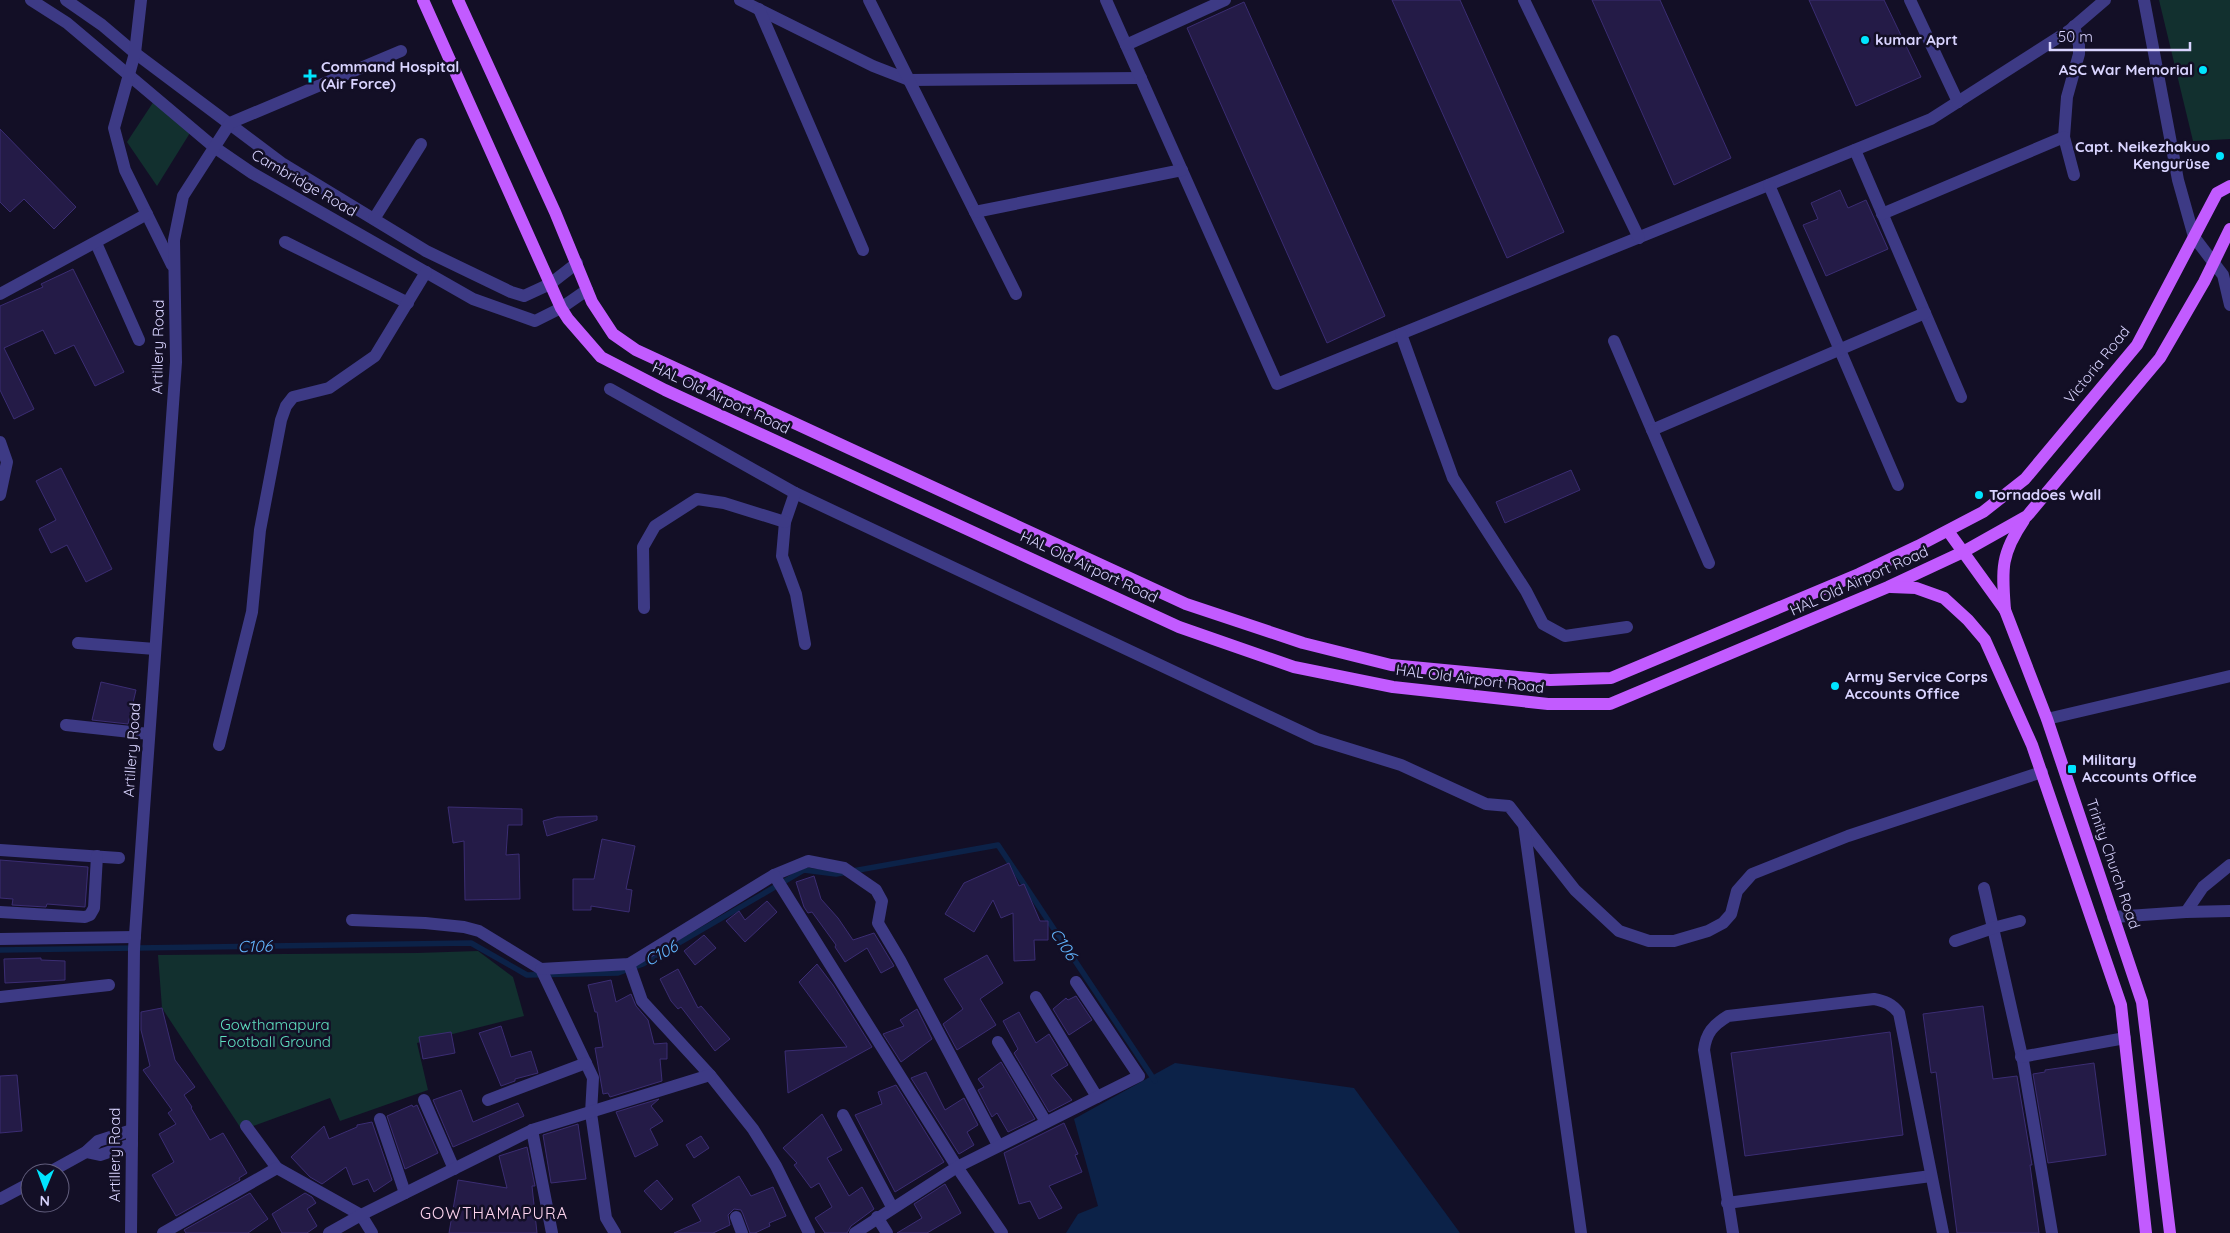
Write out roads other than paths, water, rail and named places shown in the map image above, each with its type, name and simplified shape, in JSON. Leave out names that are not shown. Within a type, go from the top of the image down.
[{"type":"main road","name":"HAL Old Airport Road","points":[[423,0],[561,308],[568,319],[601,357],[665,390],[1179,627],[1294,667],[1393,687],[1548,704],[1610,704],[1888,587],[1963,552]]},
{"type":"main road","name":"HAL Old Airport Road","points":[[458,0],[577,263],[592,302],[613,334],[643,353],[1186,604],[1303,643],[1392,665],[1550,680],[1611,678],[1859,574],[1948,531]]},
{"type":"main road","name":"Victoria Road","points":[[1948,531],[1983,512],[2025,479],[2137,345],[2217,193],[2230,186]]},
{"type":"main road","points":[[2005,610],[2002,570],[2007,548],[2027,516],[2160,358],[2204,282],[2230,229]]},
{"type":"main road","points":[[1963,552],[2027,516]]},
{"type":"main road","name":"Trinity Church Road","points":[[1948,531],[2005,610],[2047,719],[2142,1002],[2170,1233]]},
{"type":"main road","points":[[1888,587],[1916,588],[1944,598],[1968,620],[1985,640],[2032,745],[2121,1005],[2146,1233]]},
{"type":"street","name":"Cambridge Road","points":[[31,0],[67,23],[214,147],[252,173],[473,299],[535,321],[561,308],[587,290]]},
{"type":"street","name":"Cambridge Road","points":[[66,0],[102,25],[134,52],[230,122],[283,164],[426,251],[511,292],[524,296],[550,284],[577,263]]},
{"type":"street","name":"Artillery Road","points":[[141,0],[134,52],[114,128],[126,170],[174,270]]},
{"type":"street","points":[[740,0],[873,66],[909,80],[1141,78]]},
{"type":"street","points":[[869,0],[1016,294]]},
{"type":"street","points":[[1106,0],[1277,384],[1931,120],[2074,26],[2105,0]]},
{"type":"street","points":[[1126,44],[1225,0]]},
{"type":"street","points":[[1524,0],[1639,238]]},
{"type":"street","points":[[1910,0],[1958,102]]},
{"type":"street","points":[[2144,0],[2178,180],[2194,237],[2223,275],[2230,305]]},
{"type":"street","points":[[759,9],[863,250]]},
{"type":"street","points":[[2074,26],[2080,45],[2067,97],[2064,137],[2074,175]]},
{"type":"street","points":[[230,122],[401,51]]},
{"type":"street","name":"Artillery Road","points":[[131,1233],[134,937],[176,362],[174,240],[183,196],[230,122]]},
{"type":"street","points":[[1882,214],[2064,137]]},
{"type":"street","points":[[374,219],[421,144]]},
{"type":"street","points":[[1855,150],[1961,397]]},
{"type":"street","points":[[975,212],[1182,170]]},
{"type":"street","points":[[1769,185],[1898,485]]},
{"type":"street","points":[[0,294],[148,214]]},
{"type":"street","points":[[285,242],[408,303]]},
{"type":"street","points":[[96,243],[139,340]]},
{"type":"street","points":[[219,745],[252,612],[260,530],[281,420],[286,406],[293,397],[329,388],[375,356],[426,272]]},
{"type":"street","points":[[1652,430],[1925,314]]},
{"type":"street","points":[[1401,334],[1453,478],[1526,591],[1543,624],[1565,636],[1627,627]]},
{"type":"street","points":[[1614,341],[1709,563]]},
{"type":"street","points":[[610,389],[796,493],[1317,739],[1401,765],[1486,804],[1509,806],[1576,890],[1619,931],[1649,941],[1674,941],[1708,931],[1722,923],[1731,914],[1737,891],[1752,874],[1848,836],[2042,772]]},
{"type":"street","points":[[0,442],[4,464],[0,495]]},
{"type":"street","points":[[796,493],[785,522],[782,556],[796,594],[805,644]]},
{"type":"street","points":[[644,608],[643,547],[656,526],[697,499],[724,503],[785,522]]},
{"type":"street","points":[[78,643],[155,649]]},
{"type":"street","points":[[2047,719],[2230,676]]},
{"type":"street","points":[[66,726],[149,734]]},
{"type":"street","points":[[1524,824],[1581,1233]]},
{"type":"street","points":[[0,850],[119,858]]},
{"type":"street","points":[[0,912],[85,917],[90,915],[94,908],[97,856]]},
{"type":"street","points":[[541,969],[629,965],[774,875],[808,861],[844,868],[876,890],[882,901],[878,923],[900,960],[998,1145]]},
{"type":"street","points":[[2186,912],[2203,887],[2230,865]]},
{"type":"street","points":[[774,875],[956,1167],[1002,1233]]},
{"type":"street","points":[[1984,888],[2022,1057],[2052,1233]]},
{"type":"street","points":[[2113,917],[2230,911]]},
{"type":"street","points":[[352,920],[464,927],[479,931],[541,969],[593,1078],[591,1113],[606,1218],[615,1233]]},
{"type":"street","points":[[1955,941],[1993,928],[2020,922]]},
{"type":"street","points":[[0,939],[134,937]]},
{"type":"street","points":[[629,965],[642,1001],[710,1074],[753,1129],[772,1158],[809,1233]]},
{"type":"street","points":[[854,1233],[956,1167],[1139,1076],[1076,982]]},
{"type":"street","points":[[0,997],[110,985]]},
{"type":"street","points":[[1036,997],[1097,1097]]},
{"type":"street","points":[[1733,1233],[1704,1050],[1707,1034],[1718,1022],[1728,1016],[1874,999],[1885,1001],[1894,1007],[1898,1013],[1943,1233]]},
{"type":"street","points":[[2022,1057],[2125,1038]]},
{"type":"street","points":[[998,1042],[1046,1122]]},
{"type":"street","points":[[488,1100],[586,1063]]},
{"type":"street","points":[[329,1233],[361,1215],[532,1130],[710,1074]]},
{"type":"street","points":[[424,1100],[454,1169]]},
{"type":"street","points":[[843,1114],[892,1207]]},
{"type":"street","points":[[380,1119],[405,1193]]},
{"type":"street","points":[[246,1126],[277,1168],[361,1215],[372,1233]]},
{"type":"street","points":[[66,1163],[86,1152],[98,1141],[132,1130]]},
{"type":"street","points":[[532,1130],[552,1233]]},
{"type":"street","points":[[86,1152],[100,1155],[132,1144]]},
{"type":"street","points":[[163,1233],[277,1168]]},
{"type":"street","points":[[1727,1203],[1932,1176]]},
{"type":"street","points":[[0,1199],[20,1188]]},
{"type":"street","points":[[877,1217],[887,1233]]},
{"type":"street","points":[[736,1218],[742,1233]]},
{"type":"water","points":[[1175,1063],[1354,1088],[1460,1233],[1066,1233],[1078,1214],[1098,1206],[1074,1119]]},
{"type":"waterway","name":"C106","points":[[0,950],[471,943],[527,975],[618,973],[643,964],[804,870],[836,874],[998,845],[1155,1081]]},
{"type":"place","name":"kumar Aprt","points":[[1865,40]]},
{"type":"place","name":"ASC War Memorial","points":[[2203,70]]},
{"type":"place","name":"Command Hospital (Air Force)","points":[[310,76]]},
{"type":"place","name":"Capt. Neikezhakuo Kengurüse","points":[[2220,156]]},
{"type":"place","name":"Tornadoes Wall","points":[[1979,495]]},
{"type":"place","name":"Army Service Corps Accounts Office","points":[[1835,686]]},
{"type":"place","name":"Military Accounts Office","points":[[2072,769]]},
{"type":"district","name":"GOWTHAMAPURA","points":[[494,1213]]},
{"type":"park label","name":"Gowthamapura Football Ground","points":[[275,1034]]}]
